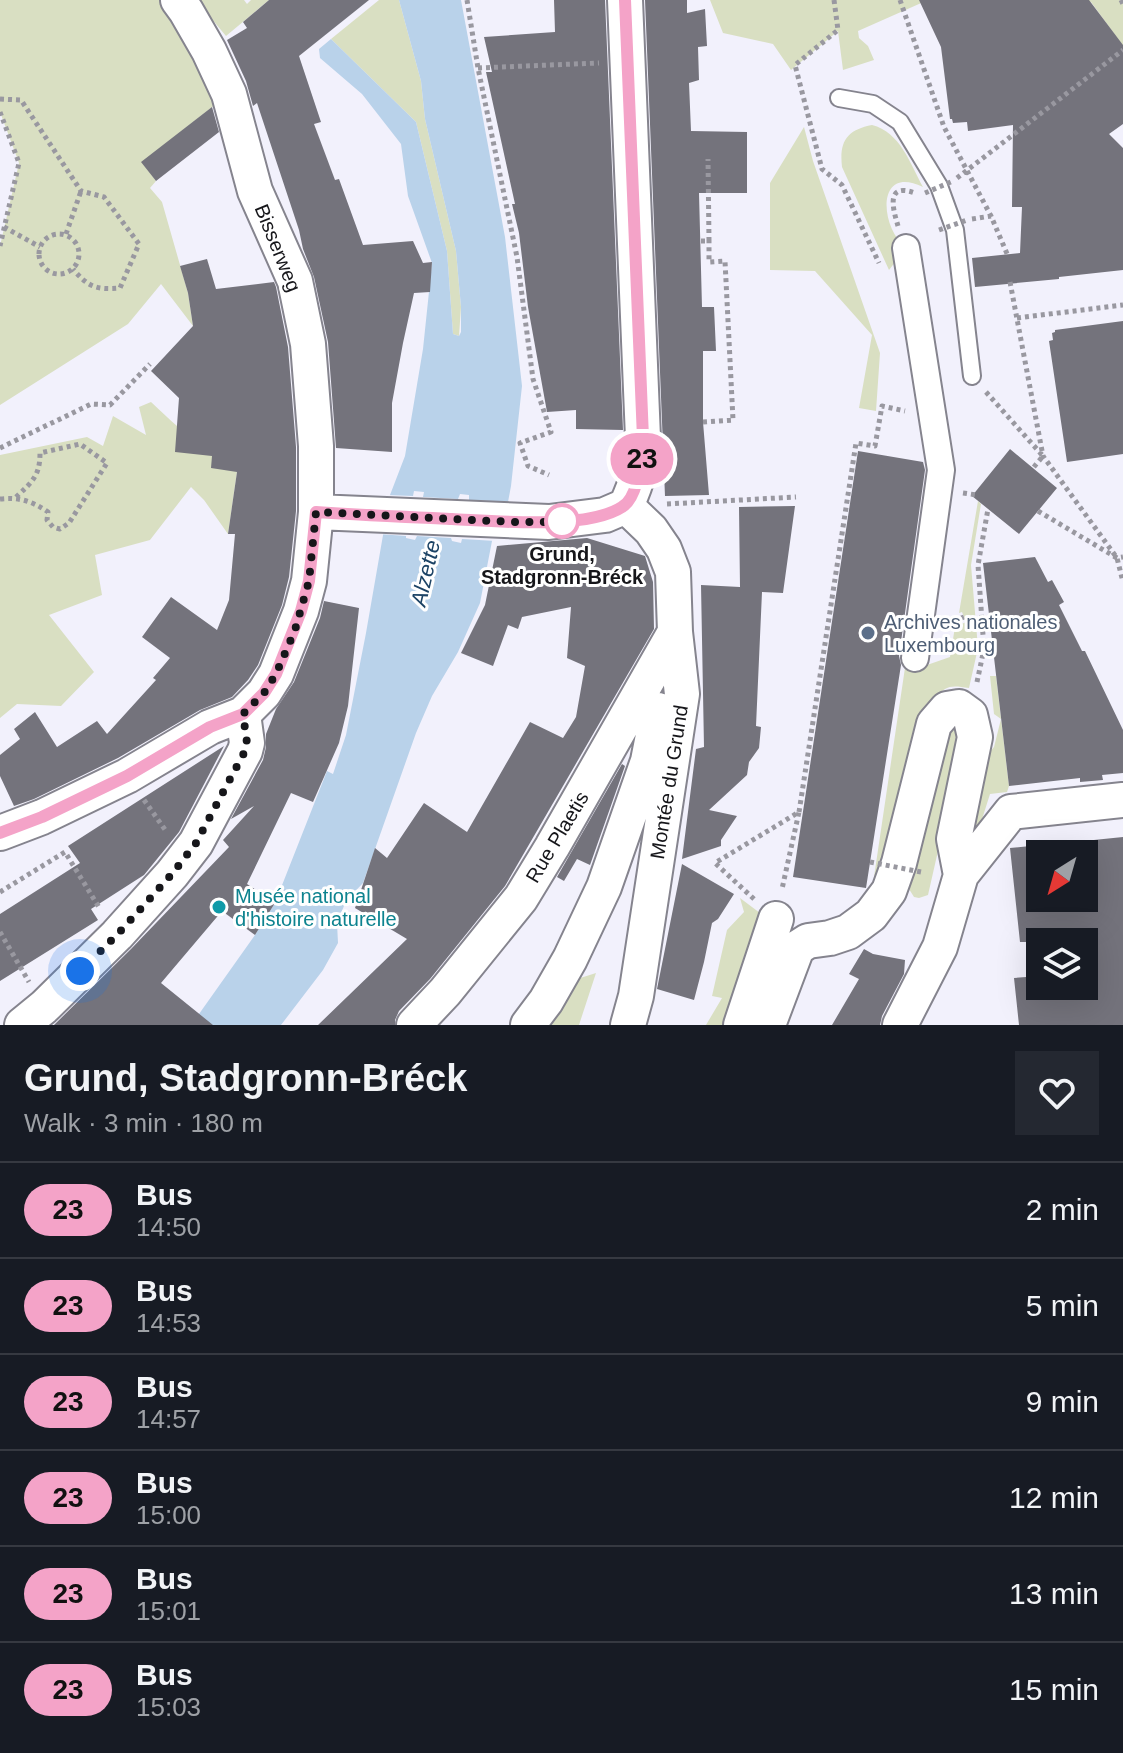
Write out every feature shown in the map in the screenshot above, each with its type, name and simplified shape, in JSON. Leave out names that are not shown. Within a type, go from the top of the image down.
[{"type":"street","name":"Bisserweg","points":[[178,0],[209,51],[229,94],[255,191],[295,281],[308,344],[316,446],[316,512],[309,581],[297,624],[276,674],[264,693],[243,714]]},
{"type":"street","points":[[316,512],[549,522],[605,515],[626,506],[642,464],[643,438],[625,0]]},
{"type":"street","points":[[906,248],[941,470],[915,658]]},
{"type":"street","name":"Montée du Grund","points":[[626,506],[651,530],[664,549],[673,572],[675,632],[682,694],[638,980],[628,1025]]},
{"type":"street","points":[[528,1025],[570,959],[604,887],[648,761],[675,632]]},
{"type":"street","name":"Rue Plaetis","points":[[414,1025],[445,992],[521,898],[675,632]]},
{"type":"street","points":[[768,1025],[797,948],[808,941],[848,932],[871,915],[889,891],[934,724],[947,709],[959,707],[970,715],[975,737],[954,839],[961,875]]},
{"type":"street","points":[[0,833],[42,817],[127,776],[210,727],[243,714],[247,743],[245,751],[196,843],[117,935],[33,1016]]},
{"type":"street","points":[[900,1025],[940,947],[961,875],[1011,812],[1123,800]]},
{"type":"street","points":[[741,1025],[776,919]]},
{"type":"lane","points":[[839,98],[873,104],[900,122],[939,186],[955,230],[972,376]]},
{"type":"path","points":[[467,0],[517,257],[533,379],[551,432],[520,443],[528,466],[549,475]]},
{"type":"path","points":[[834,0],[838,30],[795,65],[822,169],[842,185],[883,272]]},
{"type":"path","points":[[900,0],[944,127],[991,216],[1008,256]]},
{"type":"path","points":[[967,169],[1123,50]]},
{"type":"path","points":[[478,68],[628,61]]},
{"type":"path","points":[[0,99],[21,100],[81,191],[104,197],[139,244],[120,288],[102,289],[85,283],[73,269]]},
{"type":"path","points":[[0,112],[19,163],[0,246]]},
{"type":"path","points":[[698,159],[708,157],[709,262],[725,261],[733,420],[703,422]]},
{"type":"path","points":[[892,204],[898,192],[905,190],[922,194],[953,181]]},
{"type":"path","points":[[66,234],[81,191]]},
{"type":"path","points":[[939,230],[991,216]]},
{"type":"path","points":[[4,227],[40,247]]},
{"type":"path","points":[[55,234],[66,234],[79,249],[79,260],[73,269],[53,273],[45,268],[40,258],[40,247],[55,234]]},
{"type":"path","points":[[701,241],[709,241]]},
{"type":"path","points":[[1010,282],[1043,456]]},
{"type":"path","points":[[1017,318],[1123,305]]},
{"type":"path","points":[[0,448],[91,404],[110,405],[150,364]]},
{"type":"path","points":[[972,376],[1043,456],[1120,558],[1123,582]]},
{"type":"path","points":[[776,919],[799,812],[856,443],[875,446],[880,412]]},
{"type":"path","points":[[0,499],[16,497],[35,503],[48,512],[47,520],[53,527],[60,529],[69,523],[107,463],[80,444],[40,453],[40,468],[31,483],[16,497]]},
{"type":"path","points":[[1033,468],[1043,456]]},
{"type":"path","points":[[626,506],[796,497]]},
{"type":"path","points":[[970,715],[984,649],[978,565],[988,509]]},
{"type":"path","points":[[1038,511],[1120,558]]},
{"type":"path","points":[[145,802],[163,826]]},
{"type":"path","points":[[776,919],[715,863],[799,812]]},
{"type":"path","points":[[0,892],[65,852],[117,935]]},
{"type":"path","points":[[870,862],[921,872]]},
{"type":"path","points":[[0,932],[33,1016]]},
{"type":"green space","points":[[0,0],[166,0],[224,98],[142,162],[156,181],[150,188],[162,202],[188,293],[193,326],[161,284],[128,324],[0,405],[0,246],[19,163],[0,112]]},
{"type":"green space","points":[[196,0],[244,0],[247,4],[251,0],[269,0],[226,36]]},
{"type":"green space","points":[[379,0],[399,0],[421,81],[425,119],[456,251],[461,307],[459,336],[453,334],[447,251],[416,122],[331,39]]},
{"type":"green space","points":[[710,0],[928,0],[858,31],[859,38],[868,46],[874,60],[843,70],[838,31],[791,70],[773,44],[723,33]]},
{"type":"green space","points":[[1085,0],[1123,0],[1123,46],[1091,2]]},
{"type":"green space","points":[[872,125],[897,141],[923,187],[907,182],[896,184],[890,191],[887,214],[897,239],[906,248],[889,270],[842,167],[846,138],[856,130]]},
{"type":"green space","points":[[804,127],[880,353],[876,411],[859,408],[872,335],[815,271],[770,270],[770,183]]},
{"type":"green space","points":[[151,402],[192,439],[237,472],[228,534],[191,487],[150,540],[95,555],[102,595],[49,615],[94,672],[61,706],[17,704],[0,718],[0,455],[87,437],[103,446],[113,416],[146,435],[139,407]]},
{"type":"green space","points":[[978,501],[981,504],[971,565],[978,648],[969,688],[949,687],[934,699],[875,892],[874,877],[906,661],[927,665],[950,657],[955,627],[966,622],[962,612],[959,613]]},
{"type":"green space","points":[[990,676],[996,676],[1009,786],[1007,792],[990,794],[978,832],[968,844],[963,841],[987,755],[994,747],[1001,719],[994,714]]},
{"type":"green space","points":[[950,718],[965,732],[928,895],[919,898],[914,897],[909,889]]},
{"type":"green space","points":[[740,898],[764,916],[725,1025],[706,1025],[722,998],[712,996],[727,930],[744,912]]},
{"type":"green space","points":[[596,973],[579,1025],[543,1025],[574,980]]},
{"type":"water","name":"Alzette","points":[[399,0],[461,0],[505,237],[522,386],[508,502],[492,541],[480,603],[416,733],[363,883],[346,901],[337,923],[338,943],[323,970],[281,1025],[188,1025],[199,1014],[275,903],[327,771],[333,774],[346,735],[390,495],[405,456],[423,349],[432,263],[408,196],[401,144],[362,94],[320,58],[319,49],[331,39],[416,122],[447,251],[453,334],[459,336],[461,332],[456,251],[425,119],[421,81]]},
{"type":"pier","points":[[414,491],[424,492],[423,497],[458,499],[460,494],[469,495],[469,500],[512,502],[496,541],[462,539],[461,543],[451,538],[417,536],[415,540],[406,536],[378,534],[386,495],[413,496]]},
{"type":"building","points":[[269,0],[369,0],[299,56],[321,122],[314,124],[335,180],[339,179],[363,245],[413,241],[423,263],[432,262],[430,292],[414,293],[403,343],[392,403],[392,452],[336,448],[328,342],[314,277],[257,103],[253,106],[246,81],[227,40],[247,28],[243,22]]},
{"type":"building","points":[[554,0],[605,0],[623,430],[576,429],[576,410],[547,412],[512,204],[515,204],[486,72],[492,72],[484,37],[555,32]]},
{"type":"building","points":[[645,0],[687,0],[687,13],[705,9],[707,46],[698,47],[699,80],[689,83],[691,131],[747,132],[747,193],[699,193],[702,307],[714,307],[716,351],[703,351],[703,422],[709,495],[665,496]]},
{"type":"building","points":[[919,0],[1089,0],[1123,45],[1123,124],[1109,134],[1123,148],[1123,270],[975,287],[972,258],[1020,253],[1022,207],[1012,207],[1013,125],[968,131],[967,122],[953,123],[941,47]]},
{"type":"building","points":[[212,107],[219,132],[156,181],[141,162]]},
{"type":"building","points":[[207,259],[216,289],[274,282],[276,287],[288,347],[296,447],[296,511],[289,577],[282,605],[258,665],[232,697],[200,710],[118,758],[14,806],[0,776],[0,755],[20,739],[14,729],[35,712],[57,747],[97,721],[107,734],[156,680],[153,678],[170,658],[142,637],[171,597],[217,630],[229,600],[235,534],[228,534],[237,472],[211,468],[212,456],[175,452],[179,398],[151,371],[193,326],[180,266]]},
{"type":"building","points":[[1123,321],[1123,454],[1067,462],[1049,341],[1053,340],[1052,333],[1055,330]]},
{"type":"building","points":[[1010,449],[1057,488],[1019,534],[972,496]]},
{"type":"building","name":"Archives nationales Luxembourg","points":[[858,451],[923,462],[925,470],[899,656],[901,665],[866,888],[793,877]]},
{"type":"building","points":[[795,506],[783,593],[762,592],[756,726],[761,727],[759,748],[749,762],[747,775],[709,810],[737,816],[721,840],[721,846],[682,859],[696,749],[704,747],[701,585],[740,587],[739,507]]},
{"type":"building","points":[[587,538],[645,556],[653,582],[654,629],[505,886],[430,979],[399,1011],[395,1025],[318,1025],[407,939],[355,908],[375,848],[387,858],[424,803],[467,832],[530,722],[563,738],[576,717],[585,666],[567,658],[571,607],[522,617],[518,629],[508,625],[493,666],[461,653],[485,605],[497,546]]},
{"type":"building","points":[[1035,557],[1048,582],[1052,580],[1064,602],[1059,605],[1123,730],[1123,773],[1102,775],[1103,780],[1080,782],[1080,778],[1009,786],[983,563]]},
{"type":"building","points":[[324,601],[359,608],[348,706],[339,743],[313,802],[291,793],[247,884],[275,903],[255,935],[222,911],[161,983],[213,1025],[54,1025],[229,847],[223,840],[254,806],[231,819],[263,760],[266,734],[276,709],[294,682]]},
{"type":"building","points":[[224,746],[179,832],[144,875],[91,909],[98,920],[0,981],[0,914],[80,863],[68,846]]},
{"type":"building","points":[[622,764],[625,766],[590,865],[577,859],[564,881],[557,877]]},
{"type":"building","points":[[1123,837],[1123,1025],[1019,1025],[1014,978],[1026,977],[1026,1000],[1098,1000],[1098,928],[1026,928],[1026,942],[1020,942],[1010,848],[1026,846],[1026,912],[1098,912],[1098,840],[1094,840]]},
{"type":"building","points":[[682,864],[734,894],[712,923],[694,1000],[657,989]]},
{"type":"building","points":[[864,949],[873,954],[905,960],[904,974],[880,1025],[832,1025],[859,979],[849,974]]},
{"type":"bus line","name":"23","points":[[0,833],[42,817],[127,776],[210,727],[243,714],[264,693],[288,649],[301,611],[309,581],[316,512],[549,522],[605,515],[626,506],[642,464],[643,438],[625,0]]},
{"type":"place","name":"Grund, Stadgronn-Bréck","points":[[562,521]]},
{"type":"place","name":"Archives nationales Luxembourg","points":[[868,633]]},
{"type":"place","name":"Musée national d'histoire naturelle","points":[[219,907]]},
{"type":"route","points":[[80,971],[172,874],[196,843],[237,770],[247,743],[243,714],[264,693],[276,674],[301,611],[309,581],[316,512],[513,522],[566,521],[562,521]]}]
